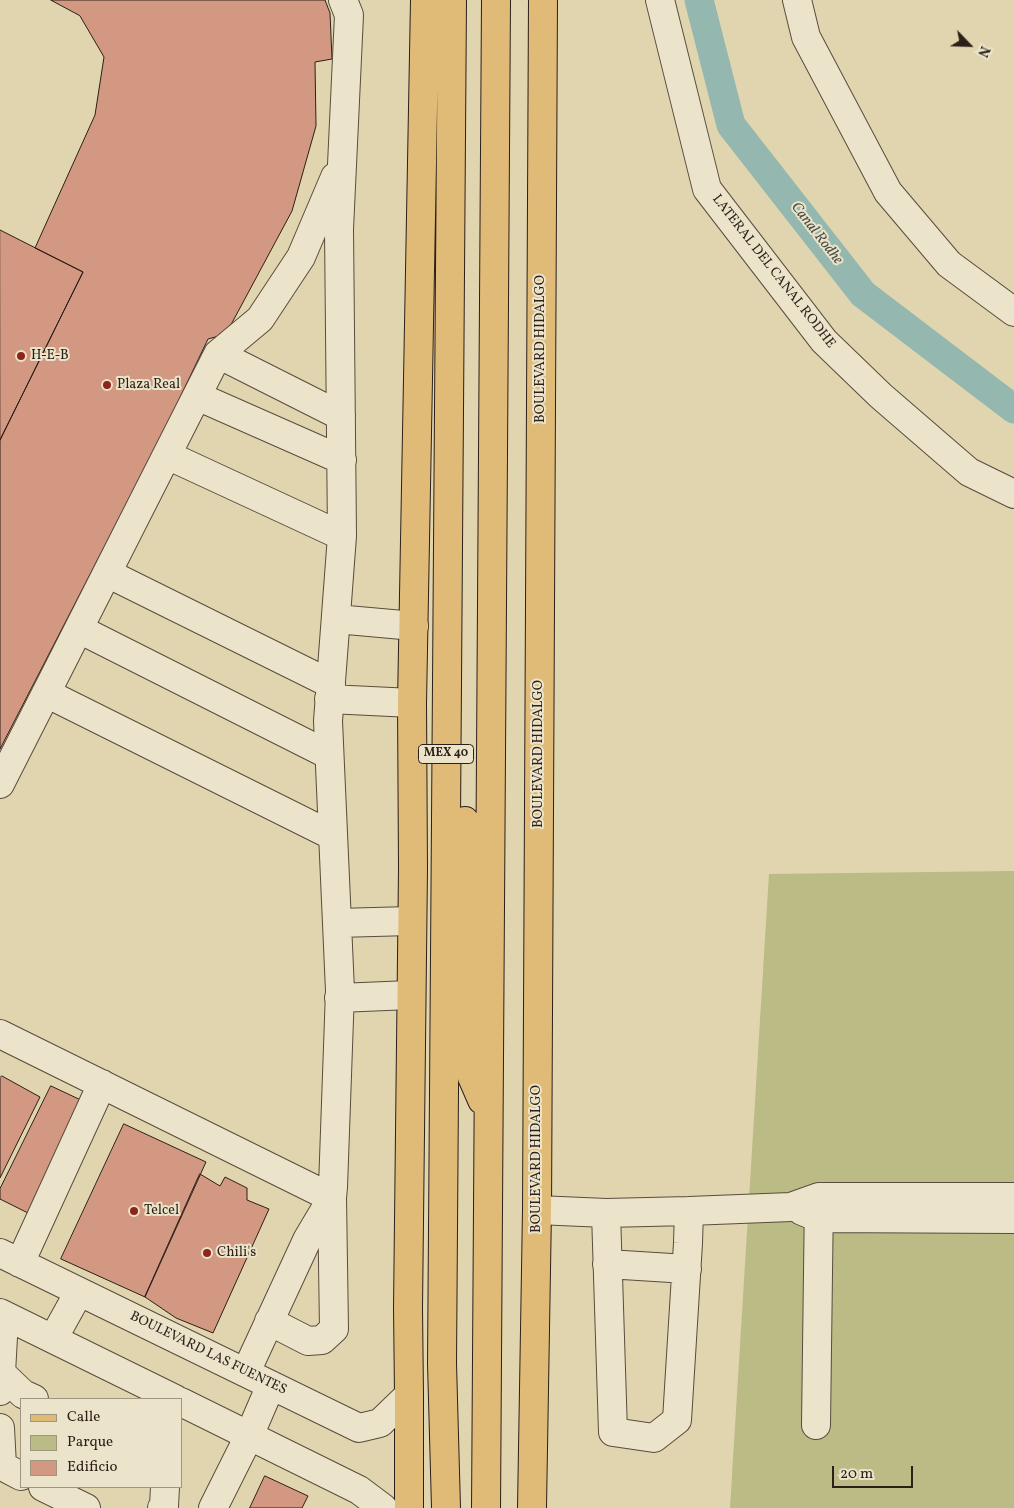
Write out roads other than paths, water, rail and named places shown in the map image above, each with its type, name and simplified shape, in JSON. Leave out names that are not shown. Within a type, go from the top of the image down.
[{"type":"main road","points":[[409,1508],[408,1298],[412,703],[425,0]]},
{"type":"main road","name":"MEX 40","points":[[446,1508],[442,1363],[452,0]]},
{"type":"main road","points":[[479,0],[480,28],[496,55]]},
{"type":"main road","name":"MEX 40","points":[[486,1508],[496,0]]},
{"type":"main road","name":"BOULEVARD HIDALGO","points":[[532,1508],[537,1210],[543,0]]},
{"type":"main road","points":[[413,656],[447,665],[460,687],[464,706],[464,1038],[472,1077],[488,1115]]},
{"type":"street","name":"LATERAL DEL CANAL RODHE","points":[[660,0],[707,189],[824,341],[881,396],[969,472],[1014,494]]},
{"type":"street","points":[[796,0],[806,37],[888,192],[949,264],[1014,312]]},
{"type":"street","points":[[269,1321],[308,1340],[322,1340],[334,1329],[332,1198],[339,998],[328,722],[342,536],[339,229],[343,160],[347,5]]},
{"type":"street","points":[[0,784],[218,354],[260,320],[302,257],[343,160]]},
{"type":"street","points":[[218,354],[341,416]]},
{"type":"street","points":[[197,396],[342,460]]},
{"type":"street","points":[[167,454],[342,536]]},
{"type":"street","points":[[107,573],[330,692],[412,703]]},
{"type":"street","points":[[336,619],[414,626]]},
{"type":"street","points":[[79,629],[329,755]]},
{"type":"street","points":[[46,693],[332,836]]},
{"type":"street","points":[[336,923],[411,921]]},
{"type":"street","points":[[339,998],[410,995]]},
{"type":"street","points":[[0,1034],[332,1198]]},
{"type":"street","points":[[10,1258],[102,1084]]},
{"type":"street","points":[[819,1208],[1014,1197]]},
{"type":"street","points":[[246,1372],[307,1240],[332,1198]]},
{"type":"street","points":[[537,1210],[606,1213],[792,1206],[1014,1219]]},
{"type":"street","points":[[816,1425],[819,1208]]},
{"type":"street","points":[[606,1213],[613,1432],[654,1438],[677,1420],[687,1269],[688,1211]]},
{"type":"street","name":"BOULEVARD LAS FUENTES","points":[[10,1258],[359,1428],[380,1423],[409,1395]]},
{"type":"street","points":[[607,1264],[687,1269]]},
{"type":"street","points":[[54,1340],[79,1292]]},
{"type":"street","points":[[0,1313],[173,1398]]},
{"type":"street","points":[[0,1329],[2,1337],[0,1382],[32,1398]]},
{"type":"street","points":[[213,1508],[249,1436],[271,1385]]},
{"type":"street","points":[[182,1402],[359,1490],[383,1508]]},
{"type":"street","points":[[0,1428],[11,1471]]},
{"type":"street","points":[[45,1488],[86,1508]]},
{"type":"street","points":[[162,1508],[164,1506],[165,1488]]},
{"type":"waterway","name":"Canal Rodhe","points":[[699,0],[731,125],[863,294],[1014,409]]},
{"type":"place","name":"H-E-B","points":[[21,356]]},
{"type":"place","name":"Plaza Real","points":[[107,385]]},
{"type":"place","name":"Telcel","points":[[134,1211]]},
{"type":"place","name":"Chili's","points":[[207,1253]]}]
